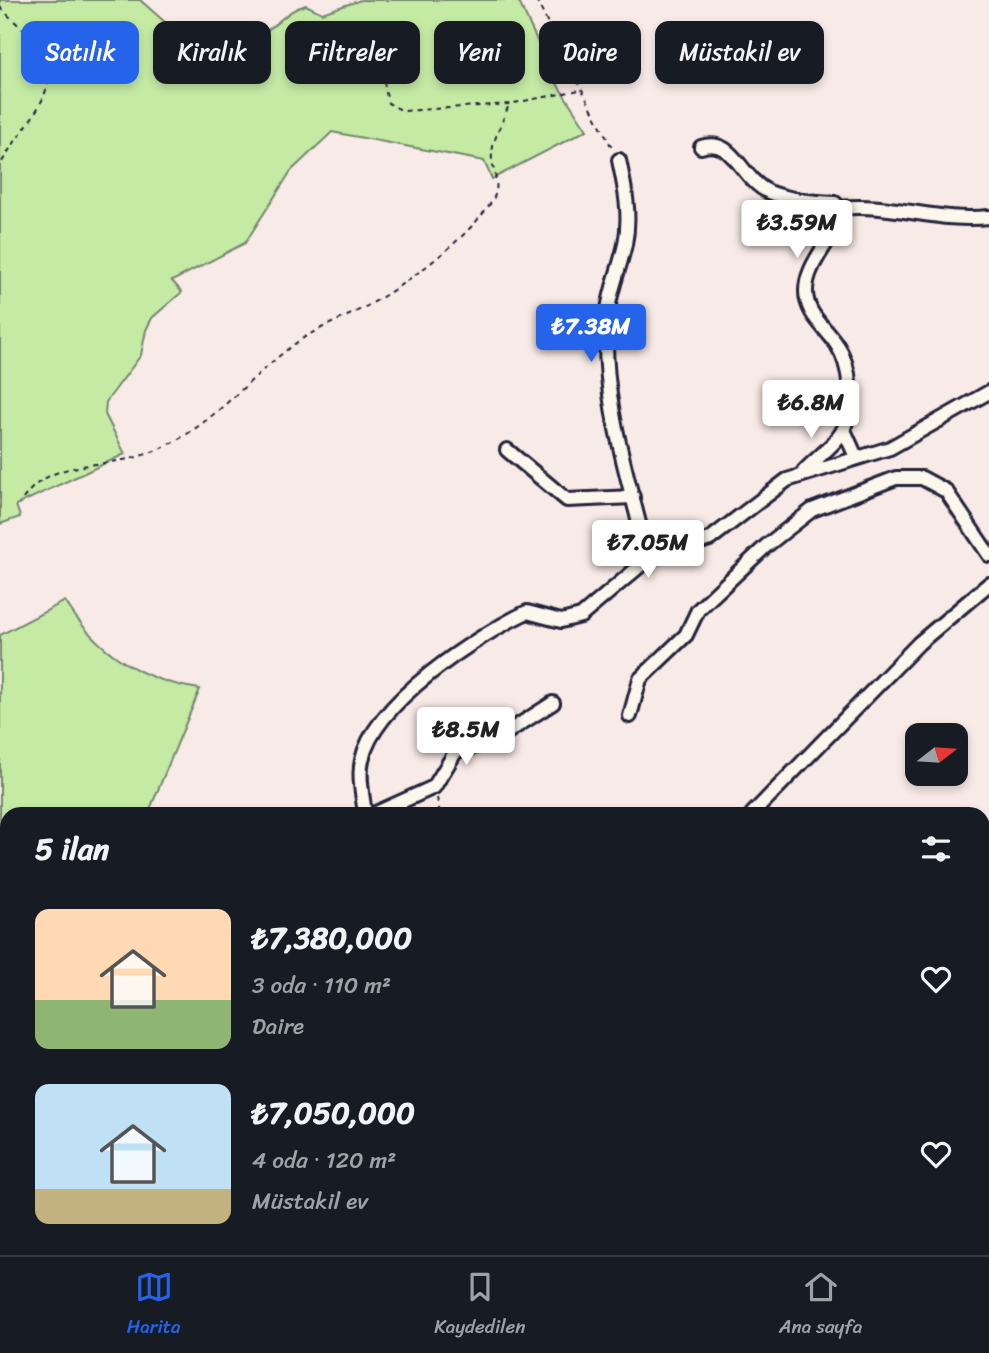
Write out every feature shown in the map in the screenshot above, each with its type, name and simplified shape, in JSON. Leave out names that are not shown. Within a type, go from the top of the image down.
[{"type":"street","points":[[701,147],[715,145],[728,150],[749,178],[771,193],[835,203],[841,208],[869,207],[941,218],[989,217]]},
{"type":"street","points":[[619,160],[628,201],[625,242],[607,315],[606,355],[614,411],[648,559]]},
{"type":"street","points":[[841,208],[808,274],[806,292],[810,309],[837,345],[847,370],[849,400],[844,430],[856,457]]},
{"type":"street","points":[[365,807],[362,758],[394,704],[485,633],[527,612],[561,621],[581,616],[648,559],[710,539],[777,486],[801,474],[906,440],[989,392]]},
{"type":"street","points":[[801,474],[844,430]]},
{"type":"street","points":[[507,450],[567,500],[633,497]]},
{"type":"street","points":[[630,716],[640,679],[686,635],[698,610],[766,546],[811,510],[896,478],[922,478],[946,491],[989,555]]},
{"type":"street","points":[[759,807],[919,643],[989,584]]},
{"type":"street","points":[[390,807],[434,787],[456,751],[492,741],[553,703]]},
{"type":"path","points":[[536,0],[580,90],[619,160]]},
{"type":"path","points":[[0,7],[38,46],[50,74],[49,84],[38,108],[10,145],[0,166]]},
{"type":"path","points":[[384,84],[384,97],[397,110],[509,104],[580,90]]},
{"type":"path","points":[[23,499],[44,477],[75,467],[144,455],[176,439],[211,417],[299,341],[408,281],[478,220],[493,199],[497,179],[492,152],[509,104]]},
{"type":"path","points":[[434,787],[438,807]]},
{"type":"green space","points":[[0,0],[140,0],[164,21],[153,21],[153,84],[271,84],[271,27],[300,7],[306,5],[322,13],[361,0],[518,0],[539,45],[539,84],[558,84],[587,130],[492,179],[484,161],[332,132],[291,171],[245,243],[172,281],[182,292],[152,318],[146,330],[141,355],[106,402],[105,414],[125,454],[16,505],[20,517],[0,524]]},
{"type":"green space","points":[[65,601],[91,635],[122,661],[158,679],[200,689],[151,807],[0,807],[0,635]]}]
